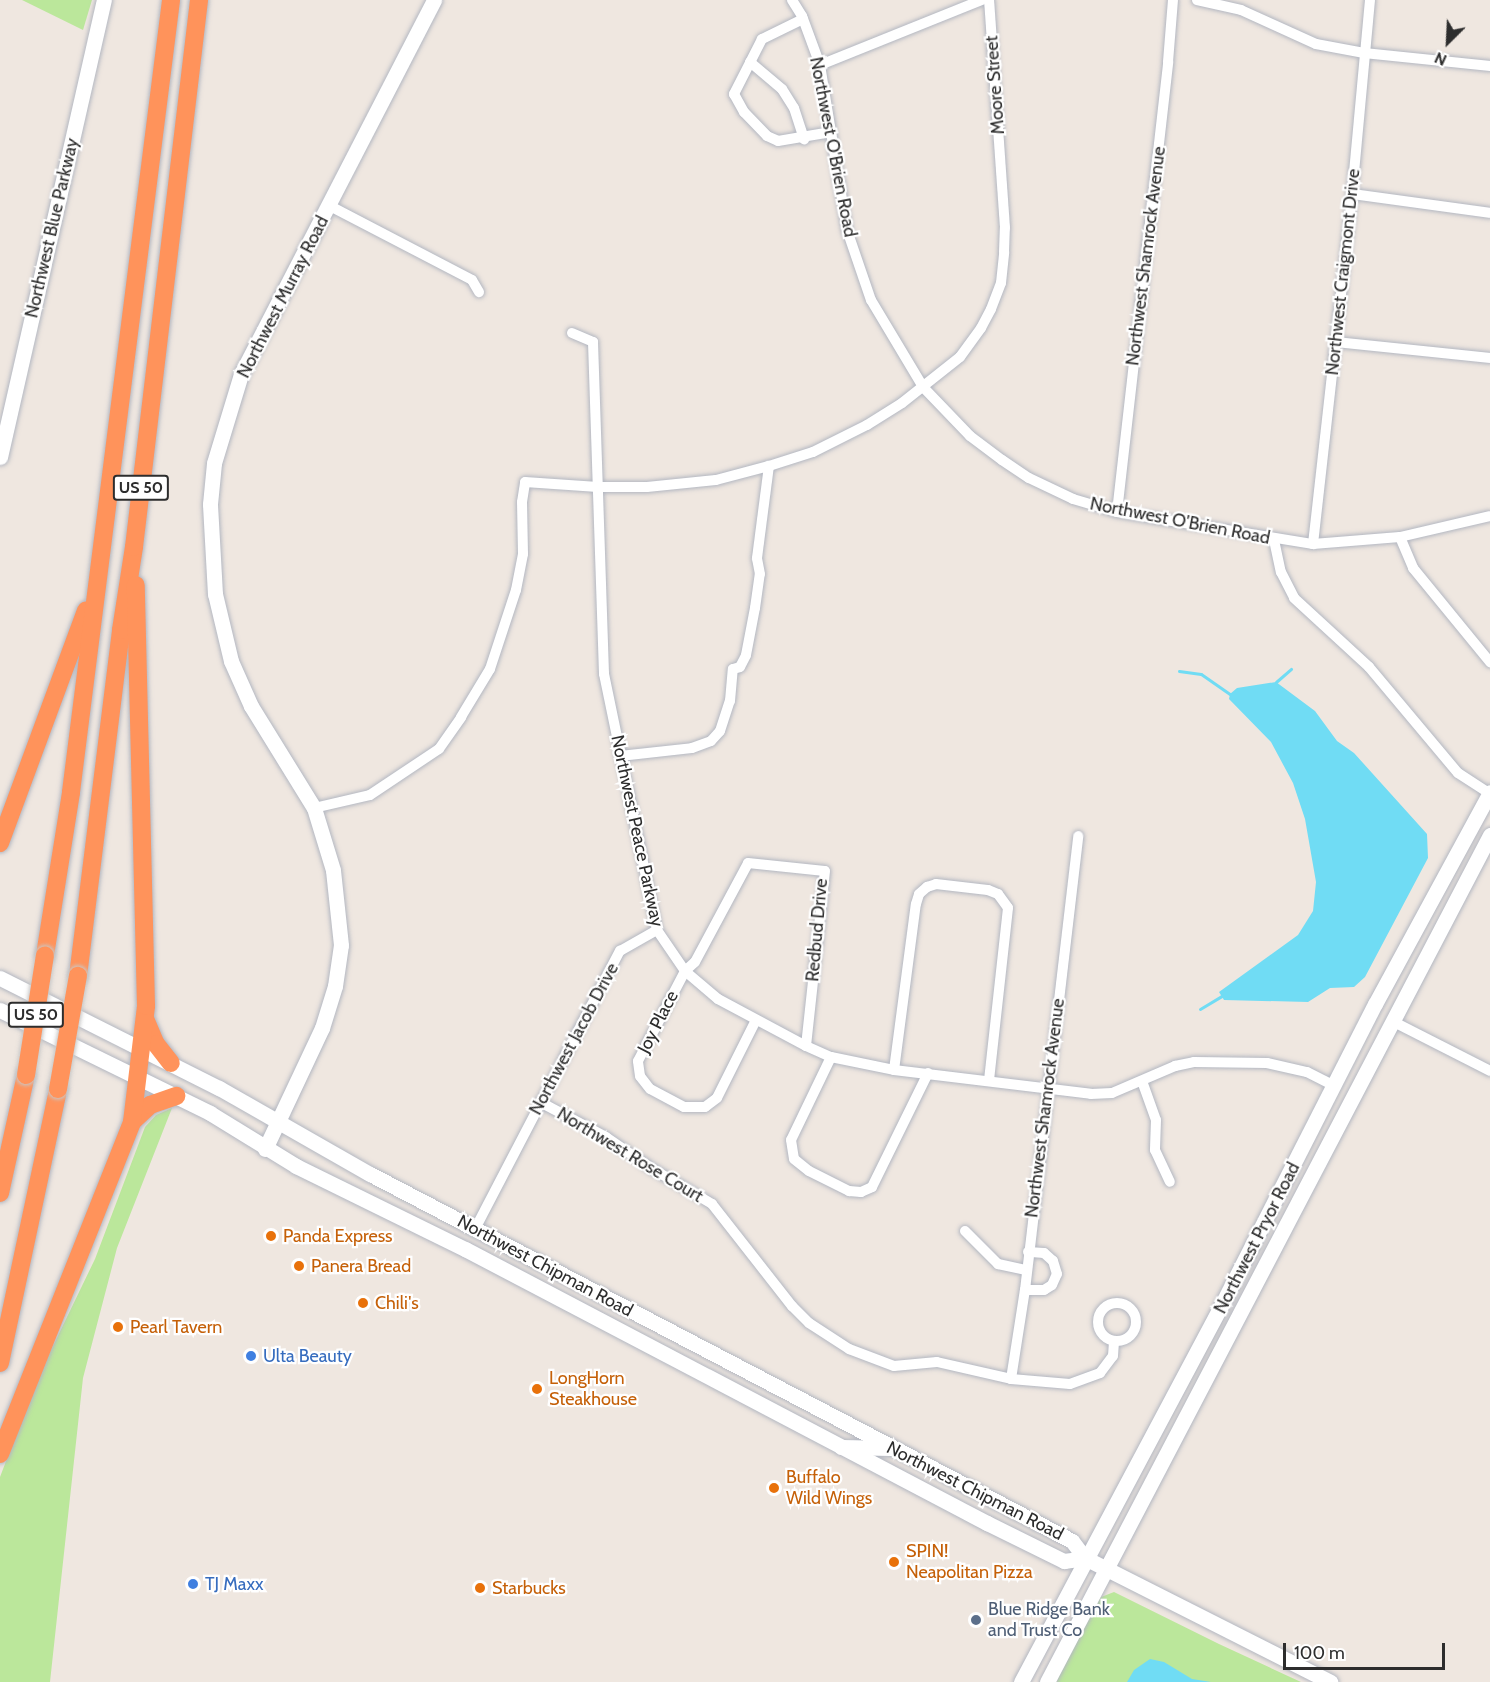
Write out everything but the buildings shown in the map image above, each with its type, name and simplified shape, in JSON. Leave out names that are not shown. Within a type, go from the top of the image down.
[{"type":"highway","name":"US 50","points":[[0,1193],[26,1074],[71,792],[171,0]]},
{"type":"highway","name":"US 50","points":[[0,1363],[58,1089],[78,976],[121,630],[134,547],[199,0]]},
{"type":"highway","points":[[0,1454],[132,1122],[145,1018],[140,668],[134,547]]},
{"type":"highway","points":[[0,843],[69,662],[99,574]]},
{"type":"highway","points":[[145,1018],[156,1044],[171,1063]]},
{"type":"highway","points":[[132,1122],[150,1105],[176,1096]]},
{"type":"main road","name":"Northwest Blue Parkway","points":[[0,457],[5,412],[105,0]]},
{"type":"main road","name":"Northwest Murray Road","points":[[265,1149],[322,1028],[335,986],[341,945],[333,870],[314,808],[251,706],[231,662],[215,594],[210,504],[214,463],[241,374],[330,206],[434,0]]},
{"type":"main road","name":"Northwest Pryor Road","points":[[1021,1682],[1219,1310],[1376,1004],[1490,792]]},
{"type":"main road","name":"Northwest Pryor Road","points":[[1047,1682],[1490,836]]},
{"type":"main road","name":"Northwest Chipman Road","points":[[0,978],[171,1063],[277,1123],[475,1229],[1072,1541],[1085,1558],[1331,1682]]},
{"type":"main road","name":"Northwest Chipman Road","points":[[0,1010],[210,1113],[265,1149],[428,1231],[1064,1562],[1085,1558]]},
{"type":"main road","points":[[1293,1215],[1292,1197],[1296,1184],[1313,1150],[1311,1134]]},
{"type":"main road","points":[[428,1231],[460,1234],[475,1229]]},
{"type":"main road","points":[[841,1447],[891,1448]]},
{"type":"street","name":"Northwest O'Brien Road","points":[[792,0],[803,19],[820,65],[848,230],[871,300],[923,387],[970,436],[1002,460],[1029,478],[1073,499],[1117,512],[1274,540],[1313,544],[1400,537],[1490,516]]},
{"type":"street","points":[[820,65],[982,0]]},
{"type":"street","name":"Moore Street","points":[[314,808],[370,795],[439,749],[461,717],[490,669],[516,590],[523,554],[522,502],[525,482],[598,488],[646,487],[716,480],[769,466],[813,452],[867,425],[923,387],[964,351],[981,328],[1001,283],[1005,228],[989,0]]},
{"type":"street","name":"Northwest Shamrock Avenue","points":[[1117,512],[1167,73],[1173,0]]},
{"type":"street","points":[[1197,0],[1240,10],[1316,44],[1364,53],[1490,66]]},
{"type":"street","name":"Northwest Craigmont Drive","points":[[1313,544],[1352,194],[1370,0]]},
{"type":"street","points":[[803,19],[762,39],[734,94],[739,105],[767,136],[778,141],[804,139],[831,132]]},
{"type":"street","points":[[750,62],[782,89],[794,108],[804,139]]},
{"type":"street","points":[[1352,194],[1490,213]]},
{"type":"street","points":[[330,206],[472,279],[479,292]]},
{"type":"street","name":"Northwest Peace Parkway","points":[[572,333],[593,342],[604,674],[657,930],[684,971],[718,999],[806,1046],[831,1057],[894,1070],[1091,1094],[1112,1093],[1175,1066],[1194,1062],[1267,1063],[1307,1072],[1335,1086]]},
{"type":"street","points":[[1336,342],[1490,358]]},
{"type":"street","points":[[620,756],[692,748],[711,741],[720,731],[730,701],[733,669],[740,667],[746,655],[755,608],[760,574],[757,558],[769,466]]},
{"type":"street","points":[[1400,537],[1413,568],[1490,662]]},
{"type":"street","points":[[1274,540],[1281,572],[1294,598],[1369,667],[1458,773],[1490,792]]},
{"type":"street","name":"Northwest Shamrock Avenue","points":[[1011,1379],[1025,1290],[1078,836]]},
{"type":"street","name":"Redbud Drive","points":[[684,971],[695,962],[748,863],[825,871],[806,1046]]},
{"type":"street","points":[[894,1070],[919,894],[927,886],[936,884],[988,890],[998,894],[1008,908],[989,1081]]},
{"type":"street","name":"Northwest Jacob Drive","points":[[475,1229],[620,951],[657,930]]},
{"type":"street","name":"Joy Place","points":[[684,971],[638,1061],[640,1076],[650,1089],[684,1107],[699,1109],[712,1104],[756,1020]]},
{"type":"street","points":[[1394,1022],[1490,1071]]},
{"type":"street","points":[[831,1057],[791,1140],[794,1159],[809,1171],[849,1191],[861,1192],[872,1187],[928,1073]]},
{"type":"street","points":[[1142,1081],[1156,1120],[1155,1150],[1170,1182]]},
{"type":"street","name":"Northwest Rose Court","points":[[540,1102],[606,1137],[651,1168],[712,1204],[792,1306],[809,1323],[849,1349],[894,1366],[937,1362],[1011,1379],[1070,1384],[1100,1374],[1113,1356],[1114,1342]]},
{"type":"street","points":[[965,1231],[998,1264],[1026,1270]]},
{"type":"street","points":[[1025,1290],[1044,1290],[1052,1285],[1057,1274],[1053,1261],[1044,1253],[1028,1252]]},
{"type":"green space","points":[[22,0],[92,0],[83,30]]},
{"type":"green space","points":[[172,1108],[117,1248],[83,1378],[50,1682],[0,1682],[0,1477],[38,1377],[95,1259],[145,1127],[156,1115]]},
{"type":"green space","points":[[1114,1592],[1301,1682],[1056,1682],[1096,1599]]},
{"type":"water","points":[[1276,682],[1315,711],[1337,741],[1354,753],[1427,834],[1428,858],[1365,977],[1354,987],[1330,988],[1308,1002],[1224,1000],[1219,992],[1298,935],[1313,911],[1316,882],[1305,819],[1293,783],[1271,742],[1229,699],[1230,694],[1237,688]]},
{"type":"water","points":[[1150,1659],[1164,1662],[1192,1679],[1211,1682],[1127,1682],[1134,1670]]},
{"type":"waterway","points":[[1276,682],[1291,669]]},
{"type":"waterway","points":[[1179,671],[1201,674],[1230,694]]},
{"type":"waterway","points":[[1200,1009],[1222,996]]},
{"type":"place","name":"Panda Express","points":[[271,1236]]},
{"type":"place","name":"Panera Bread","points":[[299,1266]]},
{"type":"place","name":"Chili's","points":[[363,1303]]},
{"type":"place","name":"Pearl Tavern","points":[[118,1327]]},
{"type":"place","name":"Ulta Beauty","points":[[251,1356]]},
{"type":"place","name":"LongHorn Steakhouse","points":[[537,1389]]},
{"type":"place","name":"Buffalo Wild Wings","points":[[774,1488]]},
{"type":"place","name":"SPIN! Neapolitan Pizza","points":[[894,1562]]},
{"type":"place","name":"TJ Maxx","points":[[193,1584]]},
{"type":"place","name":"Starbucks","points":[[480,1588]]},
{"type":"place","name":"Blue Ridge Bank and Trust Co","points":[[976,1620]]}]
